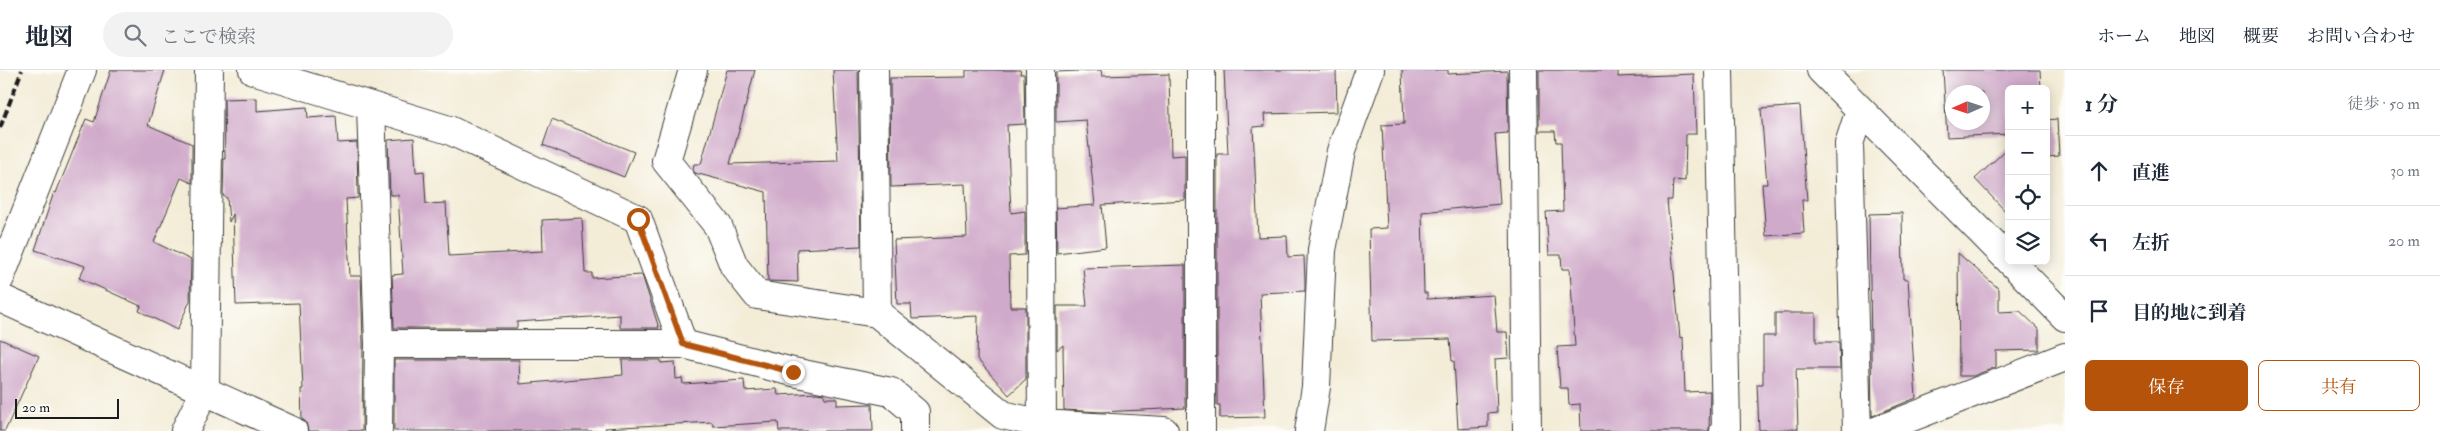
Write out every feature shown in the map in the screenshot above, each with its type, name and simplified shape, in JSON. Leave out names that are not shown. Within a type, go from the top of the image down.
[{"type":"street","points":[[0,278],[82,70]]},
{"type":"street","points":[[185,431],[205,390],[209,70]]},
{"type":"street","points":[[253,70],[449,130],[638,219],[683,344]]},
{"type":"street","points":[[693,70],[666,160],[718,226],[734,266],[757,294],[877,313],[1003,415],[1042,424],[1164,431]]},
{"type":"street","points":[[874,70],[877,313]]},
{"type":"street","points":[[1040,70],[1042,424]]},
{"type":"street","points":[[1200,431],[1201,70]]},
{"type":"street","points":[[1309,431],[1316,387],[1322,250],[1341,151],[1370,70]]},
{"type":"street","points":[[1523,70],[1527,431]]},
{"type":"street","points":[[1719,70],[1726,428],[1724,431]]},
{"type":"street","points":[[1821,70],[2005,257]]},
{"type":"street","points":[[371,107],[378,344],[378,431]]},
{"type":"street","points":[[1856,431],[1849,144],[1860,110]]},
{"type":"street","points":[[2013,265],[2065,317]]},
{"type":"street","points":[[0,298],[293,431]]},
{"type":"street","points":[[378,344],[683,344],[793,372],[891,392],[915,412],[915,431]]},
{"type":"street","points":[[1876,431],[2065,357]]},
{"type":"building","points":[[111,70],[165,70],[148,125],[192,144],[192,183],[181,178],[154,242],[191,260],[190,301],[177,330],[139,311],[141,306],[79,278],[85,266],[35,250],[54,192],[56,193],[86,119],[94,122]]},
{"type":"building","points":[[727,70],[755,70],[730,164],[838,161],[833,70],[858,70],[861,246],[797,249],[798,282],[768,281],[766,192],[695,173],[693,170],[694,164],[701,164]]},
{"type":"building","points":[[966,70],[1020,70],[1021,74],[1024,74],[1025,124],[1007,125],[1011,213],[1025,211],[1025,255],[1009,256],[1010,307],[1026,307],[1026,379],[1009,395],[977,359],[978,316],[912,319],[911,304],[897,304],[894,240],[967,237],[965,184],[891,187],[890,78],[966,77]]},
{"type":"building","points":[[1101,70],[1102,76],[1169,74],[1171,156],[1185,155],[1185,200],[1102,205],[1106,247],[1057,253],[1056,208],[1095,205],[1086,120],[1056,122],[1056,72]]},
{"type":"building","points":[[1224,70],[1336,70],[1337,112],[1264,114],[1265,126],[1253,127],[1258,237],[1287,236],[1288,257],[1304,256],[1305,291],[1260,293],[1265,417],[1220,418],[1220,405],[1217,405],[1217,154],[1228,154]]},
{"type":"building","points":[[1402,70],[1448,70],[1448,74],[1507,71],[1508,133],[1495,134],[1500,204],[1422,212],[1424,293],[1427,293],[1427,299],[1494,295],[1497,332],[1507,332],[1509,358],[1495,359],[1497,412],[1488,413],[1488,427],[1458,429],[1454,361],[1452,361],[1450,339],[1372,341],[1369,229],[1387,228],[1382,125],[1404,124]]},
{"type":"building","points":[[1539,70],[1618,70],[1618,77],[1694,74],[1696,134],[1686,134],[1685,181],[1673,180],[1672,200],[1667,200],[1680,338],[1683,337],[1685,392],[1710,391],[1709,431],[1581,431],[1580,404],[1569,405],[1568,388],[1560,388],[1557,347],[1575,346],[1570,269],[1562,269],[1561,255],[1549,255],[1546,212],[1563,211],[1561,142],[1556,142],[1555,131],[1539,131]]},
{"type":"building","points":[[1943,70],[2040,70],[2041,85],[2005,85],[2005,134],[1947,137],[1947,130],[1990,130],[1990,85],[1945,85],[1945,104]]},
{"type":"building","points":[[257,98],[257,111],[307,107],[308,118],[336,116],[338,143],[357,142],[358,198],[346,199],[350,276],[361,276],[363,344],[362,431],[308,431],[306,422],[302,419],[301,389],[303,389],[299,303],[236,305],[233,214],[229,222],[227,198],[223,196],[225,159],[224,99]]},
{"type":"building","points":[[1800,106],[1807,200],[1802,200],[1804,233],[1766,236],[1762,184],[1767,184],[1761,109]]},
{"type":"building","points":[[552,119],[634,152],[624,177],[543,145]]},
{"type":"building","points":[[2057,119],[2059,156],[2050,157],[2050,120]]},
{"type":"building","points":[[414,138],[416,172],[424,171],[426,204],[446,203],[449,256],[543,251],[542,220],[582,218],[585,273],[592,273],[592,278],[642,275],[659,328],[620,328],[620,315],[517,322],[517,328],[394,328],[392,275],[403,274],[398,195],[390,195],[388,140]]},
{"type":"building","points":[[2005,151],[2005,211],[1975,179]]},
{"type":"building","points":[[1902,213],[1903,279],[1908,279],[1916,398],[1872,416],[1869,214]]},
{"type":"building","points":[[1958,253],[1999,289],[1999,312],[2020,311],[2039,329],[2039,350],[1996,351],[1996,367],[1973,376],[1959,376]]},
{"type":"building","points":[[1185,265],[1185,408],[1101,412],[1064,410],[1063,345],[1057,350],[1057,306],[1087,306],[1083,268]]},
{"type":"building","points":[[1775,313],[1816,313],[1816,342],[1839,342],[1840,369],[1796,369],[1798,429],[1759,430],[1757,384],[1763,384],[1763,336],[1775,336]]},
{"type":"building","points":[[0,339],[39,356],[5,431],[0,431]]},
{"type":"building","points":[[394,360],[519,360],[520,384],[623,375],[622,360],[661,360],[661,363],[675,362],[676,379],[682,378],[683,384],[744,380],[745,391],[777,389],[778,395],[817,393],[824,394],[825,398],[837,398],[837,405],[872,404],[873,431],[779,431],[778,422],[713,426],[712,422],[605,428],[606,431],[394,431]]},
{"type":"railway","points":[[0,128],[22,70]]},
{"type":"route","points":[[638,219],[683,344],[793,372]]}]
